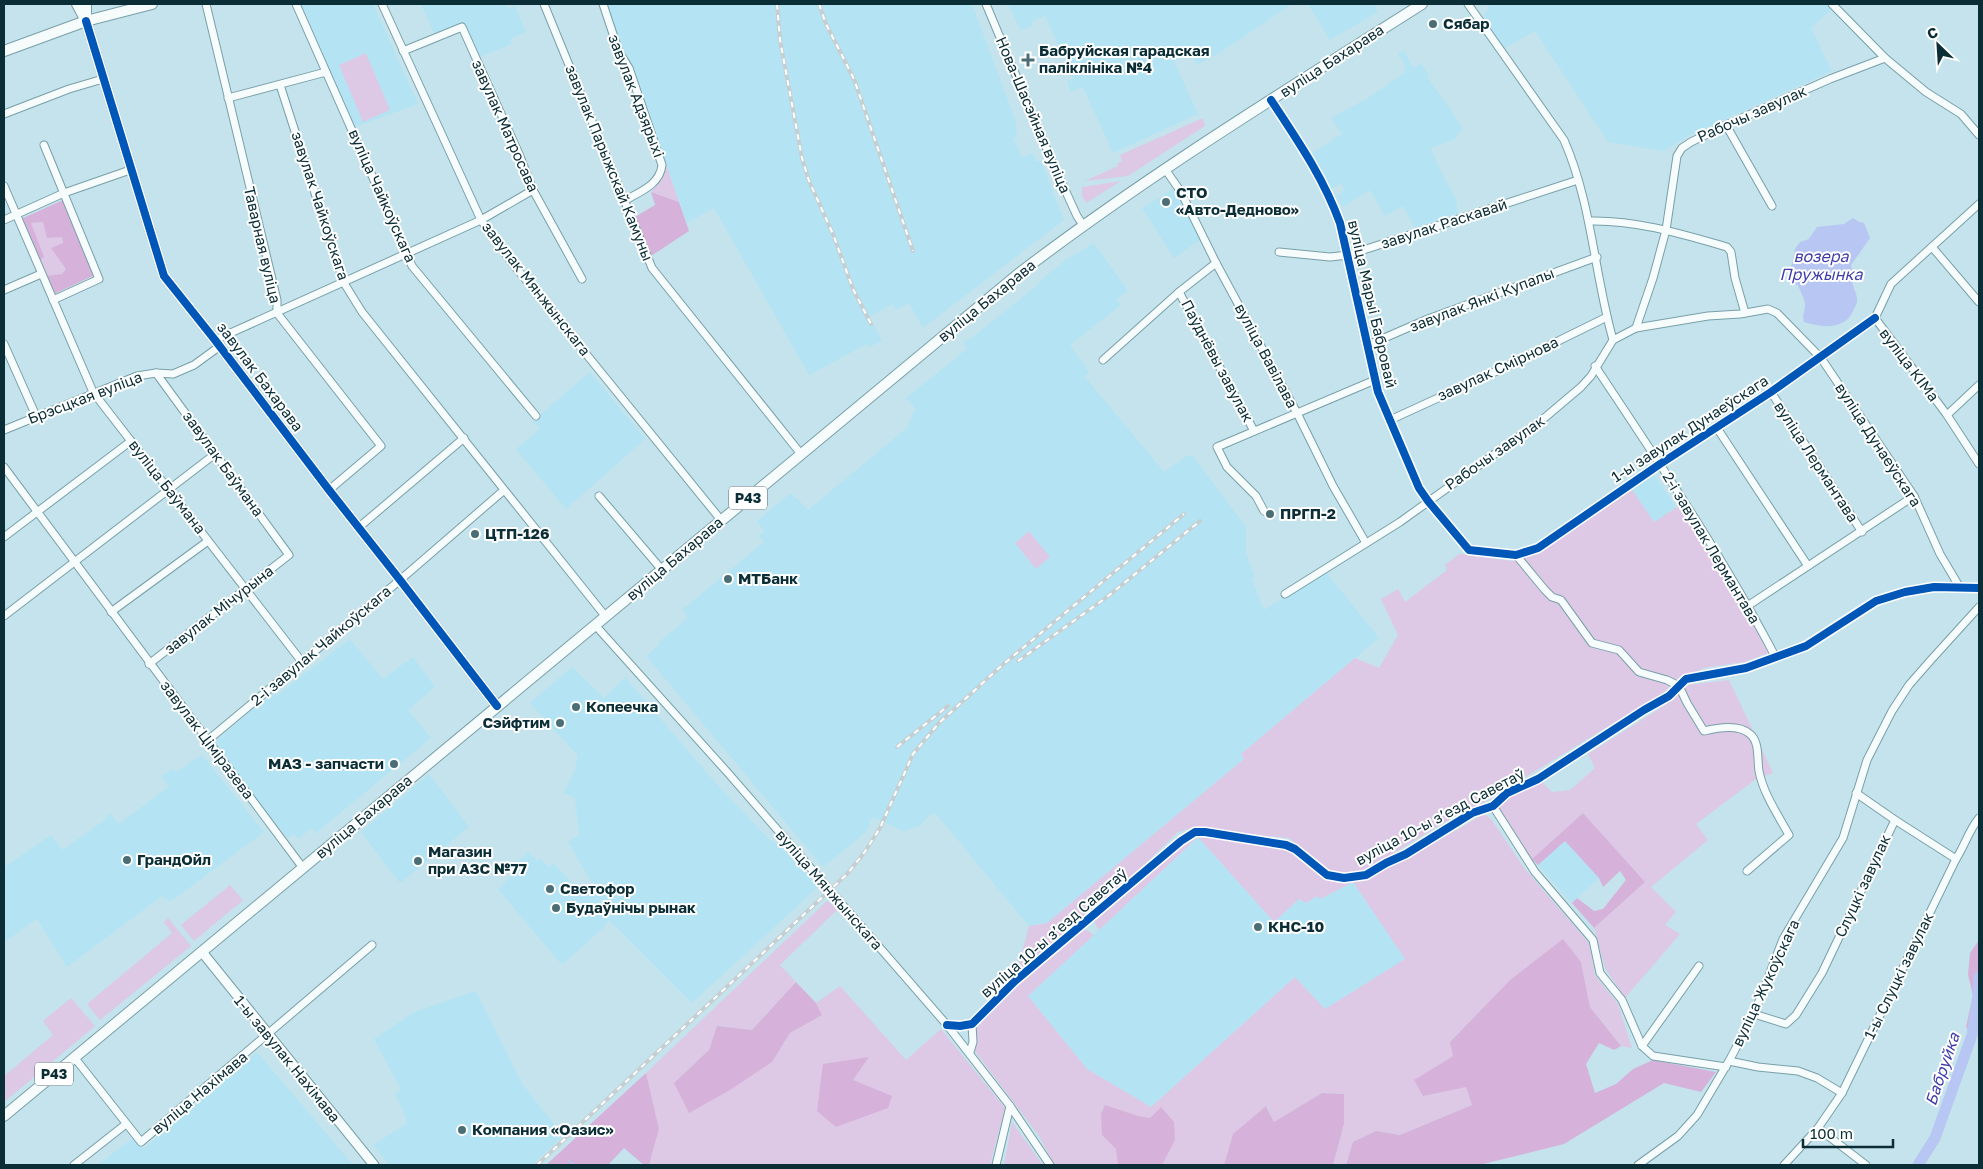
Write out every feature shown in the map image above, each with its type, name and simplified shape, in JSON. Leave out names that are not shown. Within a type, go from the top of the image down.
[{"type":"main road","points":[[77,4],[86,21]]},
{"type":"main road","points":[[86,4],[86,21]]},
{"type":"main road","points":[[4,52],[86,21],[152,4]]},
{"type":"main road","name":"вуліца Бахарава","points":[[4,1116],[1017,275],[1083,225],[1165,169],[1422,4]]},
{"type":"street","name":"Таварная вуліца","points":[[206,4],[277,300],[277,313],[381,446],[329,490]]},
{"type":"street","name":"вуліца Чайкоўскага","points":[[296,4],[412,266],[536,416]]},
{"type":"street","name":"завулак Мянжынскага","points":[[382,4],[481,220],[513,264],[722,520]]},
{"type":"street","name":"завулак Парыжскай Камуны","points":[[544,4],[652,268],[801,454]]},
{"type":"street","name":"завулак Адзярыхі","points":[[603,4],[619,52],[629,68],[662,165],[662,172],[656,181],[624,201]]},
{"type":"street","name":"Нова-Шасэйная вуліца","points":[[986,4],[1051,159],[1083,225]]},
{"type":"street","points":[[1468,4],[1554,123],[1573,160],[1590,221],[1607,317],[1613,340]]},
{"type":"street","points":[[1832,4],[1885,58],[1926,92],[1961,114],[1979,134]]},
{"type":"street","name":"завулак Бахарава","points":[[86,21],[130,170],[164,276],[497,706]]},
{"type":"street","name":"завулак Матросава","points":[[403,51],[462,27],[519,154],[533,190],[582,279]]},
{"type":"street","name":"Рабочы завулак","points":[[1636,328],[1653,278],[1666,230],[1677,156],[1682,148],[1726,125],[1830,79],[1885,58]]},
{"type":"street","points":[[228,98],[326,72]]},
{"type":"street","points":[[4,114],[103,78]]},
{"type":"street","name":"завулак Чайкоўскага","points":[[280,85],[344,283],[362,312],[464,438],[503,491],[606,617]]},
{"type":"street","name":"вуліца Марыі Бабровай","points":[[1271,100],[1312,162],[1330,197],[1340,222],[1378,392],[1419,488],[1469,550],[1516,555]]},
{"type":"street","points":[[1726,125],[1772,206]]},
{"type":"street","points":[[44,145],[99,279],[53,300]]},
{"type":"street","name":"вуліца Вавілава","points":[[1165,169],[1181,192],[1216,263],[1297,413],[1333,486],[1366,543]]},
{"type":"street","points":[[4,220],[64,193],[130,170]]},
{"type":"street","name":"завулак Раскавай","points":[[1279,252],[1330,257],[1348,255],[1578,180]]},
{"type":"street","name":"вуліца Баўмана","points":[[4,186],[93,392],[302,662]]},
{"type":"street","name":"Брэсцкая вуліца","points":[[4,430],[93,392],[137,376],[156,373],[173,374],[194,365],[217,343],[277,313],[481,220],[533,190]]},
{"type":"street","name":"вуліца КІМа","points":[[1979,204],[1891,284],[1875,318],[1947,415],[1979,464]]},
{"type":"street","points":[[1590,221],[1612,221],[1666,230],[1727,247],[1731,252],[1735,278],[1745,313]]},
{"type":"street","points":[[1932,247],[1979,302]]},
{"type":"street","name":"завулак Янкі Купалы","points":[[1368,345],[1428,319],[1597,257]]},
{"type":"street","points":[[1103,360],[1179,292],[1216,263]]},
{"type":"street","points":[[4,290],[41,274]]},
{"type":"street","name":"Паўднёвы завулак","points":[[1179,292],[1254,431]]},
{"type":"street","name":"Рабочы завулак","points":[[1285,594],[1428,501],[1562,405],[1590,376],[1613,340],[1636,328],[1708,316],[1768,309],[1778,313],[1821,358]]},
{"type":"street","name":"завулак Смірнова","points":[[1390,420],[1499,370],[1607,317]]},
{"type":"street","name":"1-ы завулак Дунаеўскага","points":[[1516,555],[1538,548],[1660,464],[1821,358],[1875,318]]},
{"type":"street","points":[[4,344],[36,416]]},
{"type":"street","name":"вуліца Дунаеўскага","points":[[1821,358],[1914,496],[1940,554],[1959,586]]},
{"type":"street","name":"2-і завулак Лермантава","points":[[1595,366],[1660,464],[1749,606],[1775,656]]},
{"type":"street","name":"завулак Баўмана","points":[[156,373],[289,555]]},
{"type":"street","name":"Паўднёвы завулак","points":[[1264,511],[1256,496],[1227,467],[1217,447],[1375,380]]},
{"type":"street","points":[[1947,415],[1979,385]]},
{"type":"street","name":"вуліца Лермантава","points":[[1771,392],[1862,532]]},
{"type":"street","points":[[1717,428],[1808,566]]},
{"type":"street","points":[[358,528],[464,438]]},
{"type":"street","points":[[4,537],[131,441]]},
{"type":"street","points":[[4,616],[215,454]]},
{"type":"street","name":"завулак Ціміразева","points":[[4,467],[207,742],[303,868]]},
{"type":"street","name":"2-і завулак Чайкоўскага","points":[[207,742],[503,491]]},
{"type":"street","points":[[599,496],[662,570]]},
{"type":"street","points":[[1749,606],[1914,496]]},
{"type":"street","points":[[111,612],[208,541]]},
{"type":"street","name":"завулак Мічурына","points":[[150,664],[289,555]]},
{"type":"street","points":[[1516,555],[1545,590],[1552,597],[1561,600],[1592,643],[1619,650],[1639,672],[1667,680],[1679,686],[1704,731],[1723,728],[1741,729],[1750,734],[1756,745],[1759,772],[1768,797],[1789,835],[1747,871]]},
{"type":"street","name":"вуліца 10-ы зʼезд Саветаў","points":[[972,1024],[1016,982],[1181,841],[1195,832],[1286,845],[1295,849],[1327,875],[1344,878],[1366,875],[1406,854],[1472,813],[1493,806],[1507,793],[1538,780],[1644,710],[1669,696],[1686,679],[1746,668],[1806,646],[1876,601],[1905,592],[1934,587],[1959,586],[1979,588]]},
{"type":"street","name":"вуліца Жукоўскага","points":[[1638,1165],[1678,1136],[1697,1115],[1728,1064],[1754,1014],[1783,939],[1843,838],[1867,760],[1892,712],[1909,685],[1979,607]]},
{"type":"street","name":"вуліца Мянжынскага","points":[[595,625],[947,1024],[1010,1106],[1050,1165]]},
{"type":"street","points":[[1856,793],[1895,820]]},
{"type":"street","points":[[1493,806],[1535,872],[1593,940],[1600,973],[1622,1000],[1642,1046],[1653,1056],[1798,1071],[1817,1078],[1842,1093]]},
{"type":"street","points":[[1956,859],[1965,846],[1971,827],[1979,818]]},
{"type":"street","name":"Слуцкі завулак","points":[[1754,1014],[1786,1024],[1796,1015],[1822,973],[1895,820],[1956,859]]},
{"type":"street","name":"1-ы Слуцкі завулак","points":[[1784,1165],[1818,1128],[1842,1093],[1956,859]]},
{"type":"street","name":"вуліца Нахімава","points":[[126,1124],[141,1142],[372,946]]},
{"type":"street","name":"1-ы завулак Нахімава","points":[[202,952],[374,1165]]},
{"type":"street","points":[[1642,1046],[1699,966]]},
{"type":"street","points":[[947,1024],[960,1026],[972,1024],[973,1042],[970,1052]]},
{"type":"street","points":[[74,1057],[126,1124],[74,1165]]},
{"type":"street","points":[[996,1165],[1010,1106]]},
{"type":"street","points":[[1818,1128],[1866,1165]]},
{"type":"shaded area","points":[[301,4],[373,4],[418,104],[355,127]]},
{"type":"shaded area","points":[[421,4],[506,4],[508,9],[515,6],[526,32],[510,39],[512,44],[478,58],[463,24],[435,36]]},
{"type":"shaded area","points":[[606,4],[972,4],[1016,122],[1017,138],[1014,140],[1022,157],[1033,153],[1036,161],[1041,161],[1064,220],[923,328],[909,303],[896,310],[892,304],[870,317],[882,341],[869,347],[867,344],[809,375],[714,208],[687,223],[626,53],[622,54]]},
{"type":"shaded area","points":[[1008,4],[1292,4],[1224,50],[1198,65],[1191,53],[1174,61],[1198,114],[1113,153],[1083,87],[1071,92],[1067,81],[1073,78],[1045,16],[1032,21],[1033,25],[1021,31]]},
{"type":"shaded area","points":[[1308,4],[1376,4],[1378,12],[1330,40]]},
{"type":"shaded area","points":[[1490,4],[1828,4],[1833,8],[1811,28],[1832,71],[1690,135],[1664,151],[1608,142],[1535,31],[1503,49],[1484,16]]},
{"type":"shaded area","points":[[1404,50],[1413,68],[1421,63],[1429,76],[1428,78],[1462,129],[1455,139],[1431,148],[1441,172],[1456,199],[1458,214],[1415,228],[1403,206],[1385,216],[1370,190],[1343,207],[1336,196],[1345,190],[1341,183],[1331,189],[1312,153],[1342,134],[1331,118],[1371,96],[1404,73],[1406,66],[1398,54]]},
{"type":"shaded area","points":[[366,53],[390,110],[363,122],[339,65]]},
{"type":"shaded area","points":[[1203,118],[1205,126],[1128,176],[1085,181],[1118,166],[1118,163],[1122,161],[1120,155]]},
{"type":"shaded area","points":[[666,164],[679,202],[651,192],[659,183]]},
{"type":"shaded area","points":[[1121,181],[1086,203],[1082,196],[1082,187]]},
{"type":"shaded area","points":[[1173,189],[1201,239],[1174,258],[1142,208]]},
{"type":"shaded area","points":[[651,192],[679,202],[689,231],[651,256],[635,217],[655,205]]},
{"type":"shaded area","points":[[63,200],[95,275],[54,294],[46,276],[62,274],[66,269],[51,248],[63,243],[62,237],[47,238],[43,222],[31,223],[44,257],[39,261],[21,219]]},
{"type":"shaded area","points":[[43,222],[62,236],[66,268],[62,274],[46,276],[39,261],[31,223]]},
{"type":"shaded area","points":[[1094,243],[1128,291],[1117,299],[1121,305],[1070,345],[1089,372],[1084,376],[1164,472],[1187,456],[1192,455],[1246,527],[1246,554],[1255,577],[1252,580],[1264,610],[1325,571],[1379,638],[1241,754],[1244,759],[1047,923],[1029,926],[936,814],[931,814],[919,826],[904,831],[872,817],[866,832],[823,867],[646,656],[660,644],[659,642],[688,618],[682,610],[764,542],[759,536],[764,531],[757,521],[791,493],[808,510],[908,427],[913,412],[916,409],[906,398],[967,349],[963,343],[967,339],[969,340],[1039,284],[1042,279],[1067,259]]},
{"type":"shaded area","points":[[590,372],[645,439],[566,509],[516,449],[540,429],[533,421]]},
{"type":"shaded area","points":[[1653,473],[1676,507],[1654,523],[1631,488]]},
{"type":"shaded area","points":[[1631,488],[1654,522],[1680,505],[1745,609],[1768,653],[1744,662],[1703,668],[1480,805],[1463,811],[1364,871],[1333,873],[1289,838],[1192,828],[1178,832],[1116,892],[1016,974],[1029,926],[1047,923],[1244,759],[1241,754],[1355,658],[1379,668],[1398,635],[1381,599],[1398,589],[1405,602],[1447,570],[1445,565],[1459,554],[1511,561],[1542,551]]},
{"type":"shaded area","points":[[1029,531],[1050,557],[1036,569],[1015,543]]},
{"type":"shaded area","points":[[350,639],[383,679],[413,657],[435,687],[408,710],[431,738],[316,833],[312,828],[298,839],[294,834],[288,838],[238,778],[214,743],[272,692],[276,696]]},
{"type":"shaded area","points":[[572,667],[604,698],[625,677],[713,780],[769,839],[777,843],[818,887],[692,1003],[609,920],[603,928],[562,965],[498,889],[520,867],[516,863],[528,852],[537,861],[540,858],[549,867],[553,863],[585,896],[597,886],[590,880],[568,842],[579,835],[575,798],[564,793],[574,772],[578,756],[530,703]]},
{"type":"shaded area","points":[[1729,680],[1773,773],[1756,779],[1696,824],[1708,840],[1651,887],[1676,912],[1665,925],[1680,934],[1625,998],[1605,968],[1594,928],[1645,882],[1583,813],[1532,859],[1499,808],[1510,795],[1542,782],[1552,792],[1570,790],[1595,768],[1588,754],[1664,706],[1688,685]]},
{"type":"shaded area","points":[[202,755],[264,832],[170,902],[162,896],[67,967],[37,919],[4,942],[4,862],[6,866],[51,835],[62,850],[102,822],[110,813],[118,824],[169,787],[162,776],[172,769],[176,772]]},
{"type":"shaded area","points":[[429,774],[469,827],[400,883],[361,832]]},
{"type":"shaded area","points":[[1583,813],[1645,882],[1594,928],[1572,903],[1577,898],[1594,911],[1603,909],[1626,880],[1620,871],[1603,887],[1599,878],[1565,841],[1538,865],[1532,859]]},
{"type":"shaded area","points":[[1484,814],[1491,819],[1525,869],[1589,943],[1595,975],[1618,1004],[1632,1048],[1621,1046],[1590,1007],[1581,962],[1563,940],[1510,980],[1450,1042],[1453,1056],[1415,1080],[1423,1096],[1466,1086],[1472,1105],[1400,1135],[1376,1131],[1353,1142],[1346,1165],[1333,1165],[1344,1124],[1344,1094],[1322,1093],[1274,1122],[1267,1106],[1233,1134],[1224,1165],[1056,1165],[1053,1163],[1039,1136],[974,1050],[975,1029],[1016,984],[1079,932],[1087,930],[1094,935],[1028,996],[1087,1069],[1151,1107],[1295,977],[1325,1009],[1405,959],[1353,882],[1320,899],[1317,896],[1306,903],[1299,899],[1274,922],[1198,837],[1270,845],[1292,853],[1327,879],[1340,883],[1353,881],[1390,866]]},
{"type":"shaded area","points":[[1198,837],[1274,922],[1299,899],[1317,896],[1321,899],[1353,882],[1406,959],[1325,1009],[1295,977],[1151,1107],[1087,1069],[1028,996]]},
{"type":"shaded area","points":[[1198,837],[1099,930],[1093,919],[1187,840]]},
{"type":"shaded area","points":[[1565,841],[1599,878],[1572,903],[1538,865]]},
{"type":"shaded area","points":[[230,885],[243,900],[194,941],[181,925]]},
{"type":"shaded area","points":[[827,901],[838,909],[780,965],[796,982],[752,1030],[717,1026],[709,1050],[674,1083],[772,1062],[790,1033],[821,1015],[816,1003],[840,986],[906,1060],[941,1029],[1005,1108],[990,1165],[649,1165],[659,1129],[646,1073]]},
{"type":"shaded area","points":[[168,918],[191,946],[100,1020],[87,1004],[172,933],[164,922]]},
{"type":"shaded area","points":[[1563,939],[1581,962],[1590,1007],[1621,1046],[1614,1050],[1599,1043],[1586,1064],[1595,1093],[1616,1084],[1633,1069],[1653,1060],[1716,1072],[1701,1092],[1664,1083],[1564,1144],[1479,1165],[1346,1165],[1353,1142],[1376,1131],[1400,1135],[1472,1105],[1466,1087],[1423,1096],[1414,1080],[1453,1056],[1450,1042],[1510,980]]},
{"type":"shaded area","points":[[1979,940],[1979,1032],[1972,1035],[1966,1027],[1973,995],[1968,975],[1970,953]]},
{"type":"shaded area","points":[[796,982],[816,1003],[822,1015],[790,1033],[772,1062],[730,1090],[689,1113],[674,1083],[709,1050],[717,1026],[752,1030]]},
{"type":"shaded area","points":[[476,991],[523,1085],[560,1132],[561,1138],[532,1165],[389,1165],[373,1145],[406,1124],[407,1121],[395,1094],[401,1090],[374,1039],[414,1012]]},
{"type":"shaded area","points":[[71,998],[95,1026],[4,1102],[4,1076],[53,1035],[43,1021]]},
{"type":"shaded area","points":[[257,1052],[353,1165],[98,1165],[134,1137],[144,1149]]},
{"type":"shaded area","points":[[869,1057],[853,1080],[892,1096],[888,1108],[836,1127],[817,1111],[823,1064]]},
{"type":"shaded area","points":[[646,1073],[659,1129],[649,1165],[644,1165],[624,1148],[608,1165],[546,1165]]},
{"type":"shaded area","points":[[1322,1093],[1344,1094],[1344,1124],[1333,1165],[1224,1165],[1233,1134],[1266,1106],[1274,1122]]},
{"type":"shaded area","points":[[1105,1105],[1150,1118],[1161,1107],[1174,1122],[1175,1140],[1162,1165],[1118,1165],[1116,1149],[1102,1135],[1101,1114]]},
{"type":"shaded area","points":[[1012,1122],[1043,1165],[1004,1165]]},
{"type":"water","name":"возера Пружынка","points":[[1853,218],[1864,223],[1870,238],[1851,265],[1852,281],[1857,297],[1856,306],[1849,317],[1838,325],[1824,326],[1804,322],[1804,300],[1798,285],[1793,284],[1795,277],[1791,268],[1795,249],[1800,242],[1809,239],[1817,227],[1844,224]]},
{"type":"waterway","name":"Бабруйка","points":[[1918,1165],[1935,1138],[1972,1035],[1979,977]]},
{"type":"waterway","name":"Бабруйка","points":[[1972,1031],[1979,1030]]},
{"type":"waterway","points":[[569,1161],[574,1165]]},
{"type":"railway","points":[[777,4],[780,40],[802,158],[809,181],[833,234],[853,289],[871,324]]},
{"type":"railway","points":[[819,4],[826,24],[854,79],[913,251]]},
{"type":"railway","points":[[537,1165],[847,874],[864,853],[880,828],[913,754],[939,723],[1000,667],[1184,514]]},
{"type":"railway","points":[[1018,661],[1107,597],[1200,521]]},
{"type":"railway","points":[[897,747],[948,706]]},
{"type":"cycle path","points":[[86,21],[164,276],[497,706]]},
{"type":"cycle path","points":[[1271,100],[1318,175],[1340,223],[1378,392],[1419,488],[1469,550],[1516,555],[1538,548],[1660,464],[1771,392],[1875,318]]},
{"type":"cycle path","points":[[947,1025],[960,1026],[972,1024],[1015,981],[1181,841],[1195,832],[1286,845],[1295,849],[1327,875],[1344,878],[1366,875],[1406,854],[1472,813],[1493,806],[1507,793],[1538,779],[1644,710],[1669,696],[1686,679],[1746,668],[1806,646],[1876,601],[1905,592],[1934,587],[1979,588]]},
{"type":"place","name":"Сябар","points":[[1433,24]]},
{"type":"place","name":"Бабруйская гарадская паліклініка №4","points":[[1028,60]]},
{"type":"place","name":"СТО «Авто-Дедново»","points":[[1166,202]]},
{"type":"place","name":"ПРГП-2","points":[[1270,514]]},
{"type":"place","name":"ЦТП-126","points":[[475,534]]},
{"type":"place","name":"МТБанк","points":[[728,579]]},
{"type":"place","name":"Копеечка","points":[[576,707]]},
{"type":"place","name":"Сэйфтим","points":[[560,723]]},
{"type":"place","name":"МАЗ - запчасти","points":[[394,764]]},
{"type":"place","name":"ГрандОйл","points":[[127,860]]},
{"type":"place","name":"Магазин при АЗС №77","points":[[418,861]]},
{"type":"place","name":"Светофор","points":[[550,889]]},
{"type":"place","name":"Будаўнічы рынак","points":[[556,908]]},
{"type":"place","name":"КНС-10","points":[[1258,927]]},
{"type":"place","name":"Компания «Оазис»","points":[[462,1130]]}]
